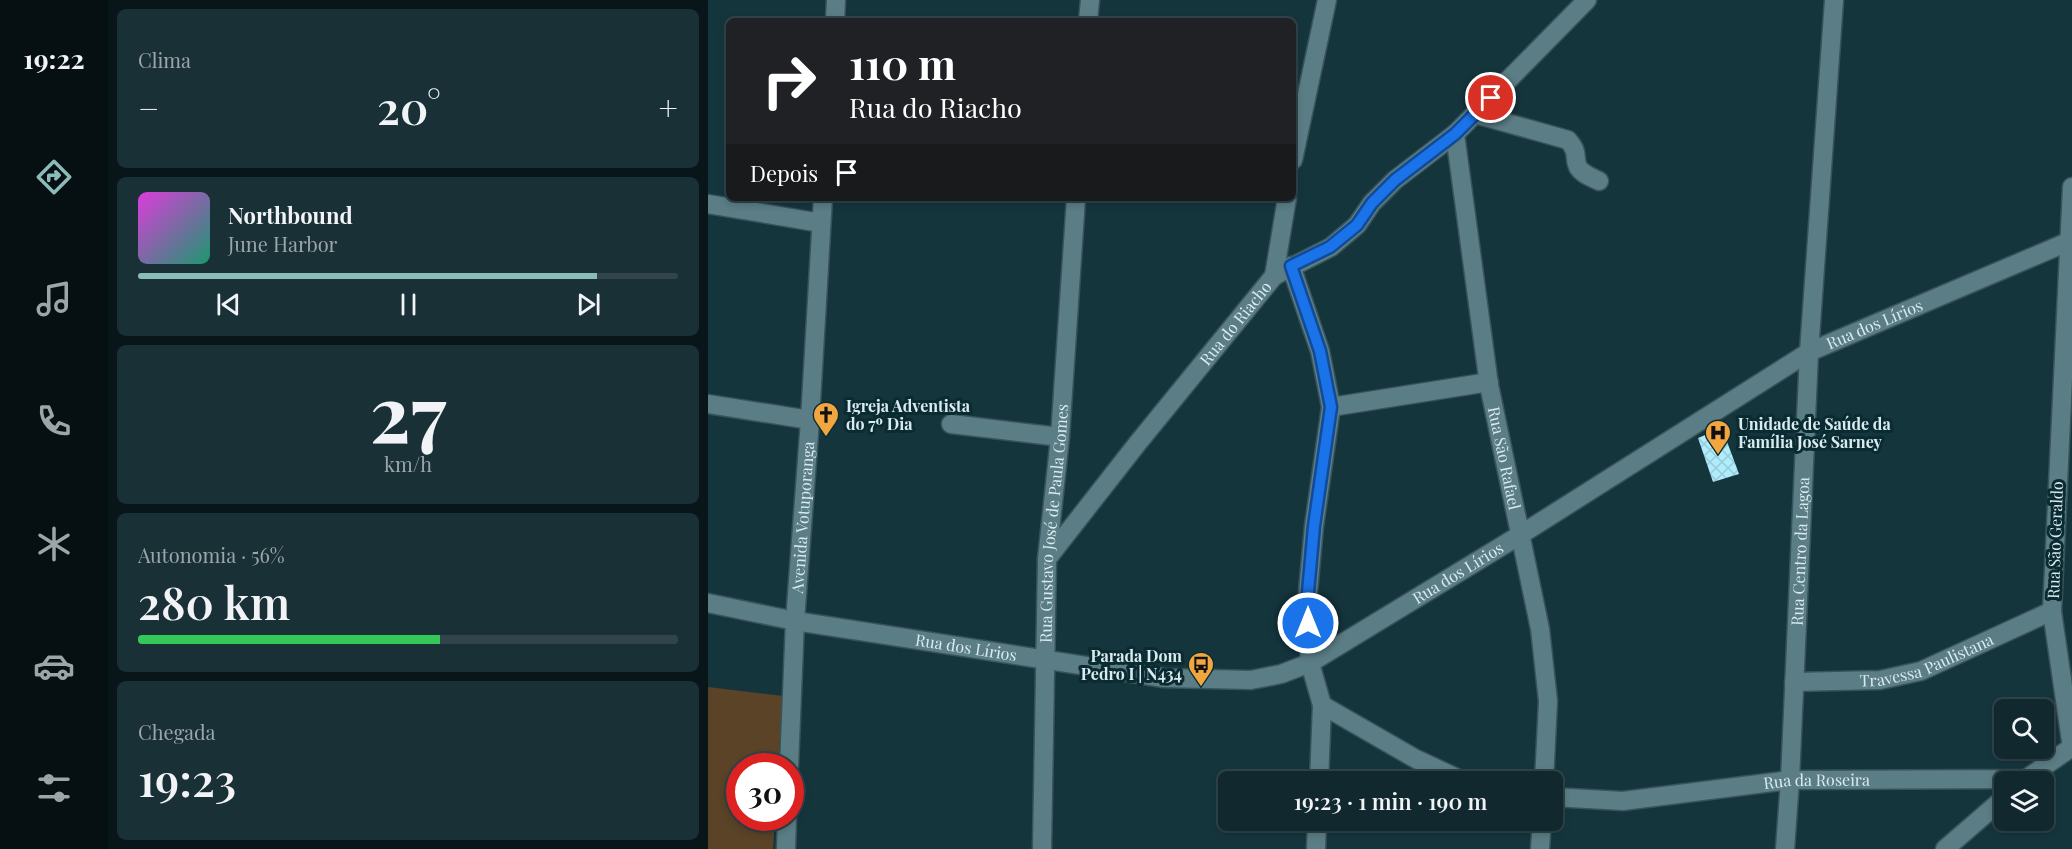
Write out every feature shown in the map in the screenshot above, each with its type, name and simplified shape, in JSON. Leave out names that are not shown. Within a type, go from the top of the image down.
[{"type":"street","points":[[835,18],[836,0]]},
{"type":"street","points":[[1088,18],[1090,0]]},
{"type":"street","points":[[1296,141],[1327,0]]},
{"type":"street","name":"Rua do Riacho","points":[[1047,559],[1274,276],[1330,247],[1357,225],[1372,203],[1395,180],[1455,134],[1587,0]]},
{"type":"street","name":"Rua Centro da Lagoa","points":[[1785,849],[1809,352],[1834,0]]},
{"type":"street","points":[[1475,114],[1568,140],[1575,148],[1578,167],[1599,182]]},
{"type":"street","name":"Rua São Rafael","points":[[1455,134],[1489,382],[1545,663],[1548,701],[1545,771]]},
{"type":"street","name":"Rua São Geraldo","points":[[2072,187],[2052,611],[2072,747]]},
{"type":"street","name":"Avenida Votuporanga","points":[[790,753],[795,621],[823,201]]},
{"type":"street","name":"Rua Gustavo José de Paula Gomes","points":[[1042,849],[1047,559],[1060,437],[1076,201]]},
{"type":"street","points":[[1274,276],[1286,201]]},
{"type":"street","points":[[708,204],[821,224]]},
{"type":"street","name":"Rua dos Lírios","points":[[708,603],[795,621],[1164,678],[1251,680],[1281,674],[1310,663],[1520,535],[1809,352],[2070,241]]},
{"type":"street","points":[[1291,266],[1320,351],[1331,407],[1314,526],[1307,603],[1310,663],[1322,705],[1319,771]]},
{"type":"street","points":[[1331,407],[1489,382]]},
{"type":"street","points":[[708,404],[810,420]]},
{"type":"street","points":[[951,424],[1060,437]]},
{"type":"street","name":"Travessa Paulistana","points":[[1794,682],[1880,680],[1921,671],[2052,611]]},
{"type":"street","points":[[1322,705],[1416,759],[1442,771]]},
{"type":"street","name":"Rua da Roseira","points":[[2038,771],[2072,747]]},
{"type":"street","name":"Rua da Roseira","points":[[1563,798],[1623,801],[1790,780],[1994,780]]},
{"type":"street","points":[[1945,849],[1994,807]]},
{"type":"street","points":[[786,849],[787,831]]},
{"type":"street","points":[[1316,849],[1317,831]]},
{"type":"street","points":[[1540,849],[1541,831]]},
{"type":"shaded area","points":[[708,687],[783,696],[779,753],[726,753],[726,831],[774,831],[773,849],[708,849]]},
{"type":"building","name":"Unidade de Saúde da Família José Sarney","points":[[1722,428],[1739,474],[1713,482],[1698,438]]},
{"type":"place","name":"Igreja Adventista do 7º Dia","points":[[826,438]]},
{"type":"place","name":"Unidade de Saúde da Família José Sarney","points":[[1718,456]]},
{"type":"place","name":"Parada Dom Pedro I | N434","points":[[1201,688]]},
{"type":"route","points":[[1308,623],[1307,603],[1314,526],[1331,407],[1320,351],[1291,266],[1330,247],[1357,225],[1372,203],[1395,180],[1455,134],[1491,98]]}]
